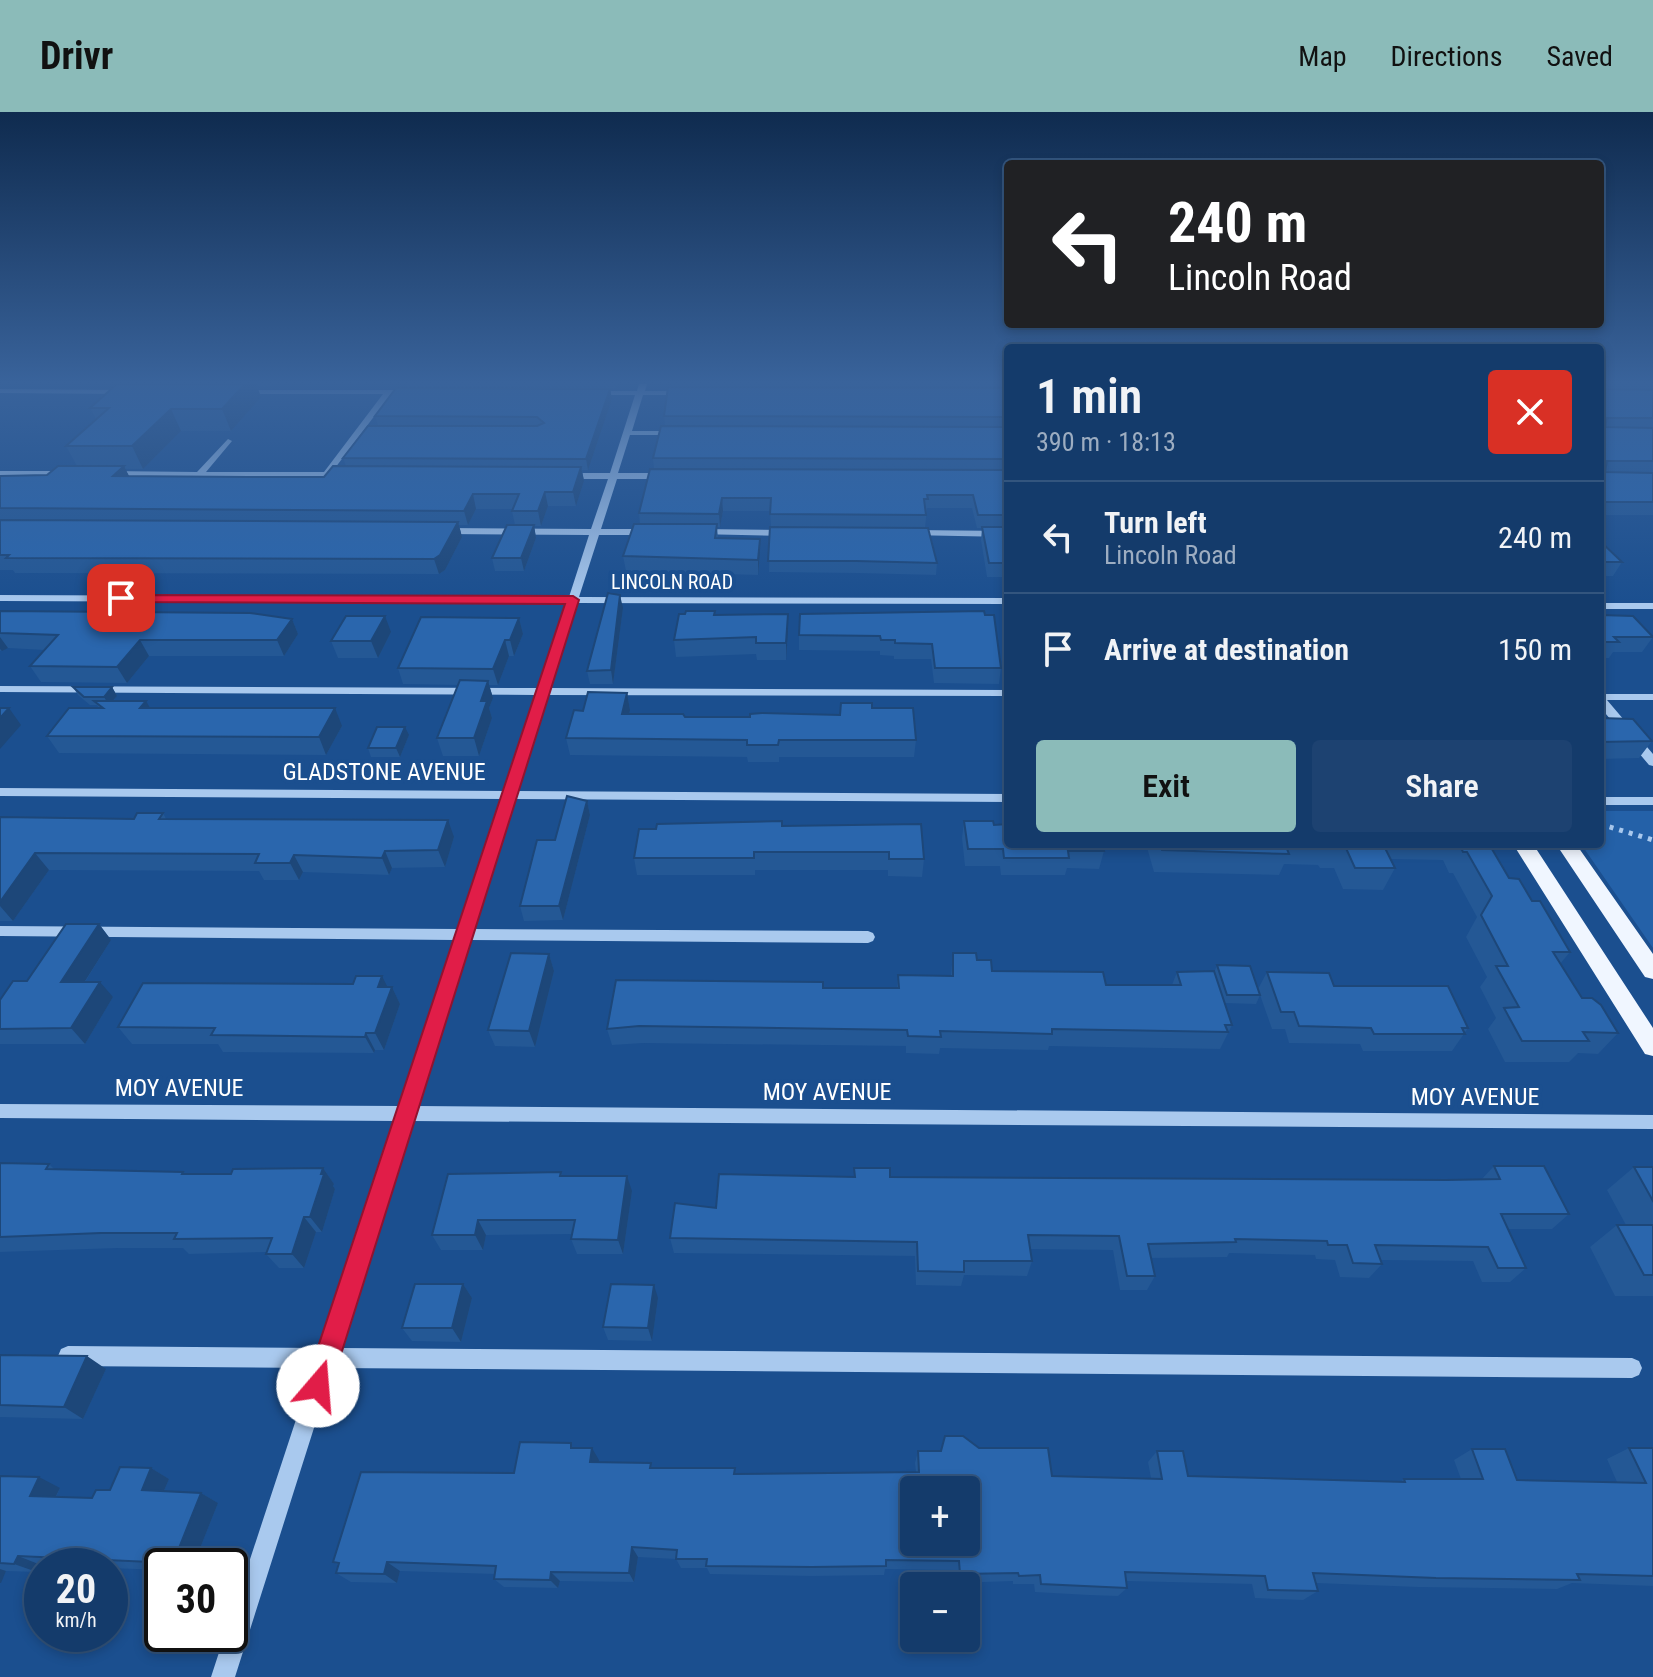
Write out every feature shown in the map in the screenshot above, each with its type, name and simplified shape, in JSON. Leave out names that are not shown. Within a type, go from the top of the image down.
[{"type":"main road","points":[[1526,848],[1653,1047]]},
{"type":"main road","points":[[1569,848],[1653,971]]},
{"type":"street","points":[[199,475],[214,457]]},
{"type":"street","points":[[326,475],[339,457]]},
{"type":"street","points":[[223,1677],[619,457]]},
{"type":"street","points":[[0,474],[56,471],[83,474]]},
{"type":"street","points":[[97,474],[358,475]]},
{"type":"street","points":[[559,476],[676,476]]},
{"type":"street","points":[[427,531],[658,532]]},
{"type":"street","points":[[690,532],[801,533]]},
{"type":"street","points":[[897,533],[1004,534]]},
{"type":"street","name":"LINCOLN ROAD","points":[[0,598],[1004,601]]},
{"type":"street","points":[[1604,606],[1653,606]]},
{"type":"street","points":[[0,689],[1004,693]]},
{"type":"street","points":[[1604,698],[1653,697]]},
{"type":"street","points":[[1604,703],[1653,762]]},
{"type":"street","name":"GLADSTONE AVENUE","points":[[0,792],[1004,798]]},
{"type":"street","points":[[1604,801],[1653,801]]},
{"type":"street","points":[[0,931],[868,937]]},
{"type":"street","name":"MOY AVENUE","points":[[0,1111],[1653,1122]]},
{"type":"street","points":[[47,1356],[1632,1368]]},
{"type":"path","points":[[1604,825],[1653,840]]},
{"type":"shaded area","points":[[1604,811],[1653,811],[1653,948],[1584,848],[1604,848]]},
{"type":"building","points":[[344,457],[587,457],[586,459]]},
{"type":"building","points":[[1004,457],[1004,459],[653,458]]},
{"type":"building","points":[[1604,457],[1653,457],[1653,461],[1607,461],[1605,472],[1653,473],[1653,502],[1604,502]]},
{"type":"building","points":[[58,466],[124,466],[113,476],[249,477],[324,477],[333,466],[581,467],[573,492],[545,492],[538,511],[512,511],[519,494],[473,494],[464,511],[0,508],[0,476],[47,475]]},
{"type":"building","points":[[650,469],[1004,470],[1004,515],[978,515],[973,495],[927,495],[928,499],[924,499],[926,515],[770,514],[771,498],[722,498],[719,514],[639,513]]},
{"type":"building","points":[[0,520],[458,522],[440,555],[434,559],[6,558],[9,555],[0,555]]},
{"type":"building","points":[[634,524],[717,524],[715,538],[760,539],[758,560],[623,556]]},
{"type":"building","points":[[507,525],[534,525],[521,558],[492,558]]},
{"type":"building","points":[[770,527],[928,528],[937,563],[768,561]]},
{"type":"building","points":[[982,527],[1004,527],[1004,563],[989,563]]},
{"type":"building","points":[[1604,545],[1622,562],[1604,562]]},
{"type":"building","points":[[608,593],[620,595],[611,670],[587,671]]},
{"type":"building","points":[[0,611],[250,613],[292,619],[277,640],[140,640],[117,667],[30,666],[58,635],[0,633]]},
{"type":"building","points":[[686,611],[715,611],[714,615],[788,614],[786,643],[756,643],[756,637],[674,640],[679,614]]},
{"type":"building","points":[[984,611],[985,615],[994,615],[1001,668],[935,668],[932,644],[895,643],[895,640],[881,640],[880,636],[799,635],[800,614]]},
{"type":"building","points":[[1604,615],[1633,616],[1653,637],[1614,637],[1619,642],[1604,642]]},
{"type":"building","points":[[346,616],[385,616],[371,641],[331,641]]},
{"type":"building","points":[[421,617],[519,618],[510,640],[505,640],[493,669],[398,668]]},
{"type":"building","points":[[460,680],[488,681],[481,701],[487,701],[474,738],[437,738]]},
{"type":"building","points":[[73,687],[112,687],[104,697],[84,697]]},
{"type":"building","points":[[588,692],[627,693],[622,714],[683,714],[685,717],[750,717],[750,714],[762,713],[840,715],[841,703],[872,703],[872,708],[913,708],[916,740],[779,740],[778,745],[747,745],[747,740],[566,738],[574,710],[583,711]]},
{"type":"building","points":[[94,701],[146,701],[140,708],[335,708],[319,737],[47,736],[69,708],[103,708]]},
{"type":"building","points":[[0,708],[9,708],[0,718]]},
{"type":"building","points":[[1604,718],[1633,719],[1652,741],[1604,742]]},
{"type":"building","points":[[377,727],[405,727],[396,748],[368,748]]},
{"type":"building","points":[[567,796],[587,801],[559,906],[520,906],[537,840],[555,840]]},
{"type":"building","points":[[137,813],[163,813],[159,819],[448,820],[438,850],[385,851],[382,858],[294,855],[290,863],[255,863],[259,854],[35,853],[0,902],[0,817],[134,819]]},
{"type":"building","points":[[782,821],[782,826],[921,824],[924,859],[889,859],[889,852],[754,852],[754,858],[634,858],[639,829],[656,829],[657,824]]},
{"type":"building","points":[[964,821],[993,821],[994,825],[1004,824],[1004,848],[1103,848],[1104,851],[1068,851],[1069,858],[1004,858],[1003,849],[968,849]]},
{"type":"building","points":[[1287,848],[1289,854],[1162,850]]},
{"type":"building","points":[[1346,848],[1385,848],[1395,868],[1355,868]]},
{"type":"building","points":[[1461,848],[1491,848],[1509,878],[1519,879],[1532,901],[1540,901],[1570,952],[1553,952],[1582,998],[1592,998],[1601,1005],[1618,1033],[1583,1032],[1589,1041],[1522,1041],[1504,1008],[1519,1007],[1496,966],[1508,966],[1481,915],[1492,896],[1467,852]]},
{"type":"building","points":[[66,924],[99,924],[61,982],[100,982],[71,1028],[0,1029],[0,1000],[13,981],[27,981]]},
{"type":"building","points":[[511,953],[549,954],[529,1031],[488,1030]]},
{"type":"building","points":[[953,953],[976,953],[977,960],[991,960],[992,971],[1103,972],[1106,985],[1181,985],[1177,972],[1214,971],[1232,1025],[1225,1025],[1228,1032],[1052,1029],[1052,1034],[940,1031],[941,1037],[908,1036],[907,1030],[639,1026],[607,1029],[616,980],[823,982],[823,988],[899,988],[898,975],[953,976]]},
{"type":"building","points":[[1217,965],[1250,966],[1260,995],[1227,995]]},
{"type":"building","points":[[1267,972],[1329,973],[1334,986],[1448,986],[1468,1028],[1462,1028],[1465,1034],[1374,1034],[1371,1028],[1299,1026],[1294,1012],[1281,1012]]},
{"type":"building","points":[[356,976],[382,976],[378,987],[392,987],[375,1033],[366,1033],[365,1037],[211,1035],[215,1028],[118,1027],[143,983],[353,984]]},
{"type":"building","points":[[0,1163],[49,1164],[46,1169],[182,1174],[231,1174],[233,1169],[323,1168],[321,1174],[324,1174],[310,1217],[304,1217],[292,1254],[266,1254],[272,1238],[174,1239],[177,1233],[0,1237]]},
{"type":"building","points":[[1494,1166],[1544,1166],[1569,1214],[1501,1214],[1526,1268],[1498,1268],[1488,1247],[1375,1245],[1382,1264],[1353,1263],[1347,1245],[1328,1245],[1327,1241],[1235,1239],[1236,1242],[1148,1244],[1155,1276],[1127,1276],[1119,1236],[1028,1235],[1032,1261],[964,1261],[964,1272],[918,1271],[917,1242],[670,1238],[675,1203],[716,1208],[719,1174],[855,1177],[854,1168],[890,1168],[890,1177],[1500,1179]]},
{"type":"building","points":[[1634,1167],[1653,1167],[1653,1201]]},
{"type":"building","points":[[561,1172],[560,1176],[627,1176],[618,1240],[571,1239],[575,1220],[478,1220],[475,1235],[432,1235],[448,1174]]},
{"type":"building","points":[[1617,1225],[1653,1225],[1653,1275],[1644,1275]]},
{"type":"building","points":[[415,1284],[463,1284],[452,1328],[402,1328]]},
{"type":"building","points":[[611,1284],[654,1285],[648,1328],[603,1327]]},
{"type":"building","points":[[0,1355],[87,1356],[64,1407],[0,1405]]},
{"type":"building","points":[[945,1436],[963,1436],[979,1448],[1048,1448],[1052,1476],[1162,1479],[1157,1451],[1183,1451],[1188,1476],[1405,1482],[1404,1479],[1483,1479],[1472,1449],[1505,1449],[1517,1480],[1646,1483],[1629,1448],[1653,1448],[1653,1576],[1577,1574],[1580,1580],[1313,1573],[1318,1591],[1268,1590],[1265,1576],[1125,1572],[1127,1588],[1041,1584],[1040,1575],[960,1572],[959,1561],[886,1560],[886,1566],[706,1566],[707,1559],[676,1559],[677,1550],[632,1547],[629,1573],[551,1572],[550,1580],[494,1579],[496,1566],[387,1562],[384,1574],[336,1573],[339,1563],[333,1562],[361,1472],[514,1473],[520,1442],[571,1443],[571,1448],[592,1448],[590,1462],[651,1463],[650,1468],[735,1468],[734,1474],[919,1472],[918,1451],[941,1451]]},
{"type":"building","points":[[120,1467],[151,1468],[142,1490],[201,1493],[179,1548],[144,1548],[144,1562],[128,1561],[128,1548],[24,1548],[24,1556],[18,1556],[14,1564],[0,1563],[0,1476],[39,1477],[30,1496],[92,1498],[96,1490],[110,1490]]},
{"type":"route","points":[[121,598],[573,600],[318,1386]]}]
